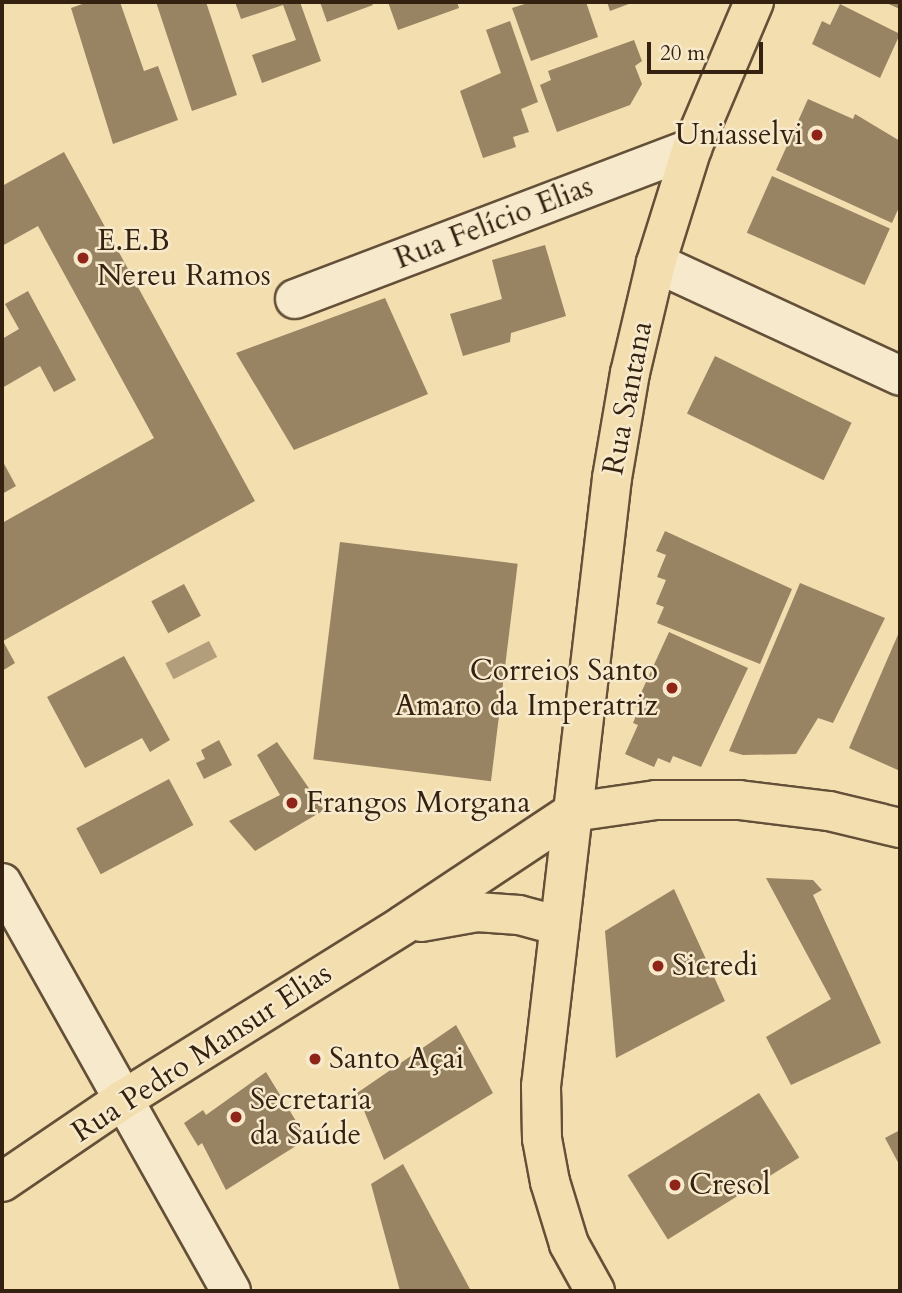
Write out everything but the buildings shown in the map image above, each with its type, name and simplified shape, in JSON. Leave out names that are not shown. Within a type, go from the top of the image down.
[{"type":"main road","name":"Rua Santana","points":[[595,1291],[569,1244],[542,1139],[541,1086],[612,478],[630,373],[656,263],[692,148],[754,2]]},
{"type":"main road","name":"Rua Pedro Mansur Elias","points":[[2,1182],[124,1099],[403,925],[573,812],[656,800],[739,800],[829,811],[900,828]]},
{"type":"main road","name":"Rua Pedro Mansur Elias","points":[[403,925],[477,912],[519,915],[560,926]]},
{"type":"street","name":"Rua Felício Elias","points":[[295,299],[692,148]]},
{"type":"street","points":[[656,263],[900,376]]},
{"type":"street","points":[[2,883],[231,1291]]},
{"type":"shaded area","points":[[209,641],[217,657],[174,679],[165,663]]},
{"type":"place","name":"Uniasselvi","points":[[817,135]]},
{"type":"place","name":"E.E.B Nereu Ramos","points":[[83,258]]},
{"type":"place","name":"Correios Santo Amaro da Imperatriz","points":[[672,688]]},
{"type":"place","name":"Frangos Morgana","points":[[292,803]]},
{"type":"place","name":"Sicredi","points":[[658,966]]},
{"type":"place","name":"Santo Açai","points":[[315,1059]]},
{"type":"place","name":"Secretaria da Saúde","points":[[236,1117]]},
{"type":"place","name":"Cresol","points":[[675,1185]]}]
